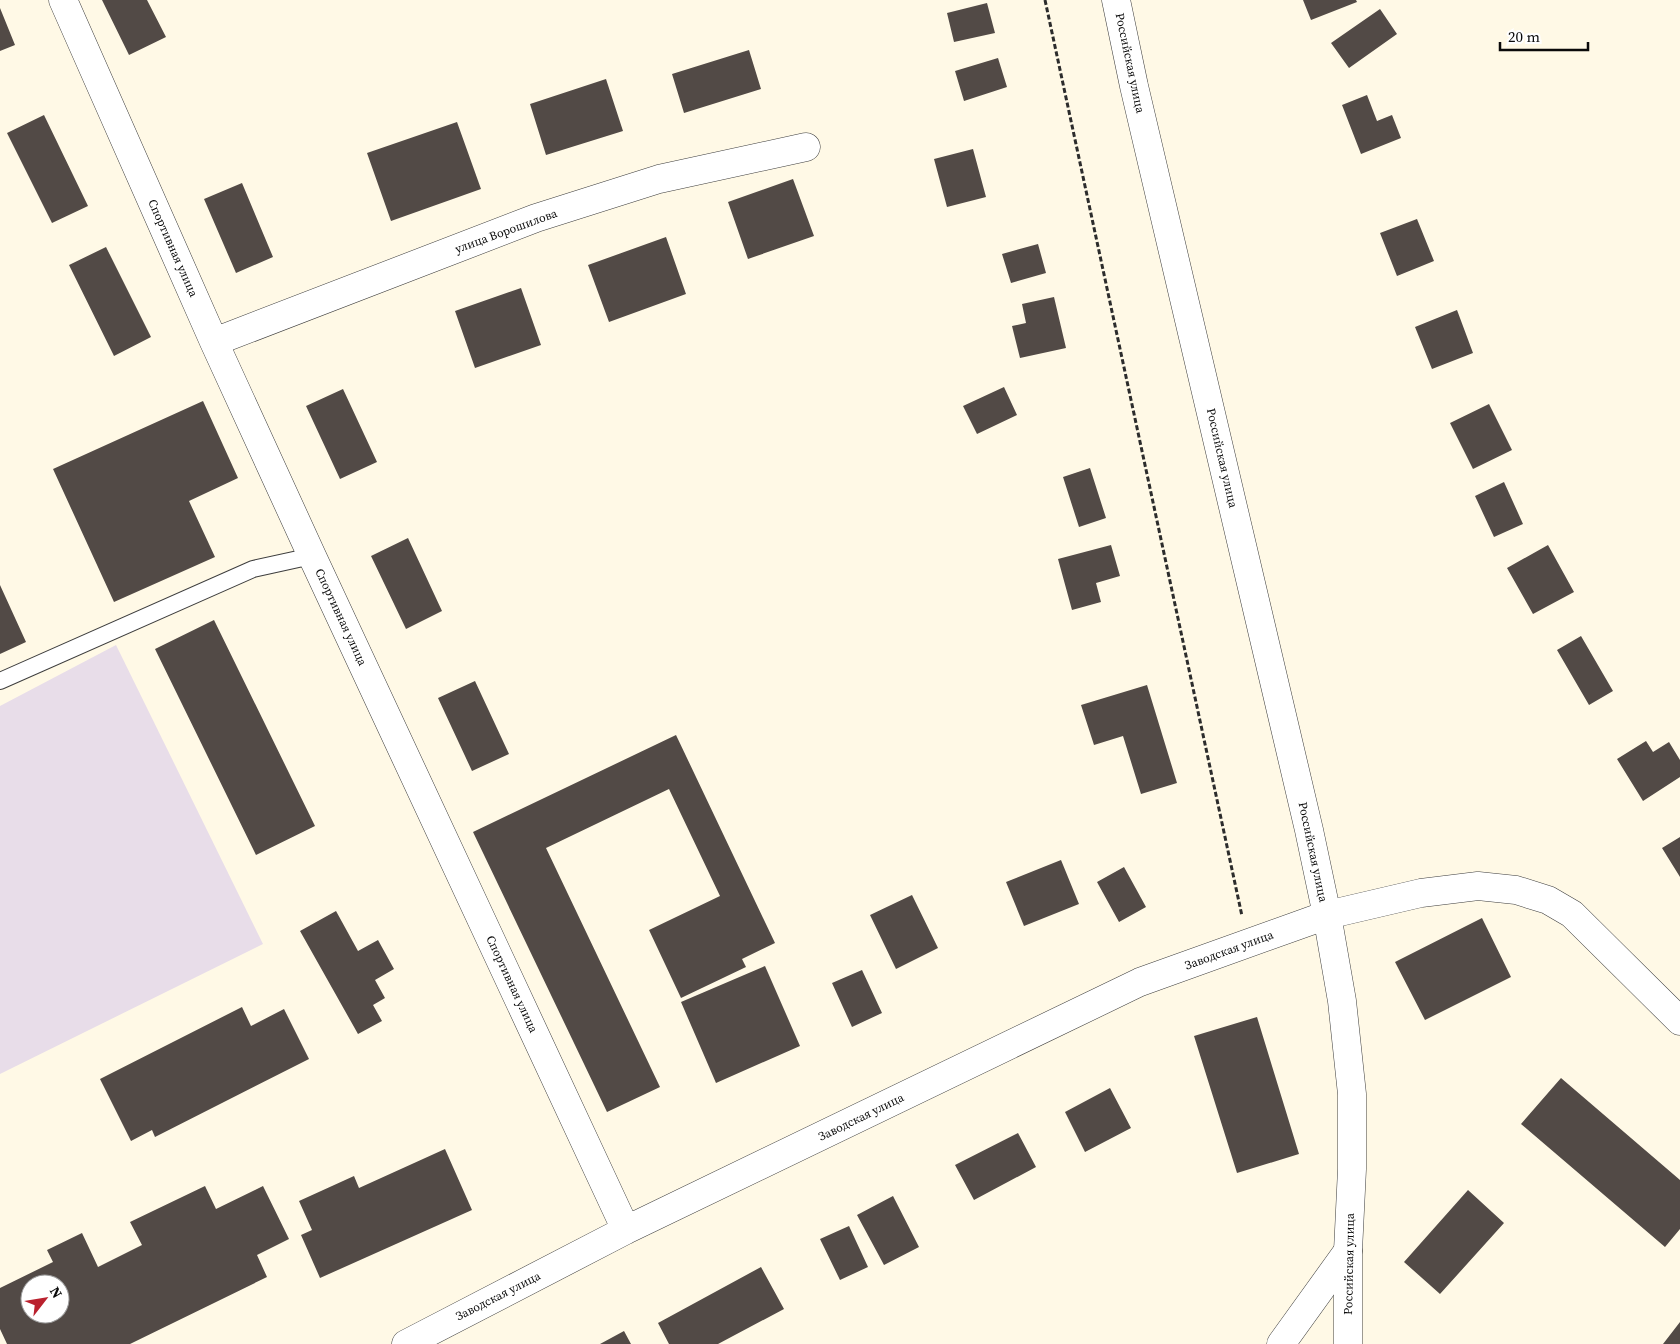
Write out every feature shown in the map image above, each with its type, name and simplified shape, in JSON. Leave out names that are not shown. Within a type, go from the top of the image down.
[{"type":"street","name":"Спортивная улица","points":[[64,0],[214,342],[626,1230]]},
{"type":"street","name":"Российская улица","points":[[1116,0],[1134,86],[1309,830],[1327,915],[1342,1001],[1352,1094],[1348,1344]]},
{"type":"street","name":"улица Ворошилова","points":[[214,342],[536,218],[659,179],[806,147]]},
{"type":"street","name":"Российская улица","points":[[1327,915],[1421,892],[1478,886],[1516,890],[1548,900],[1572,914],[1680,1021]]},
{"type":"street","name":"Заводская улица","points":[[406,1344],[626,1230],[1140,982],[1327,915]]},
{"type":"street","points":[[1281,1344],[1348,1251]]},
{"type":"lane","points":[[0,681],[253,569],[312,556]]},
{"type":"path","points":[[1044,0],[1248,944]]},
{"type":"shaded area","points":[[116,645],[263,944],[0,1074],[0,706]]},
{"type":"building","points":[[102,0],[147,0],[166,37],[129,55]]},
{"type":"building","points":[[1303,0],[1356,0],[1357,2],[1311,20]]},
{"type":"building","points":[[987,3],[995,33],[954,42],[947,13]]},
{"type":"building","points":[[0,8],[15,45],[0,51]]},
{"type":"building","points":[[1380,9],[1397,34],[1349,68],[1331,43]]},
{"type":"building","points":[[749,50],[761,89],[684,113],[672,74]]},
{"type":"building","points":[[998,58],[1007,87],[964,101],[955,71]]},
{"type":"building","points":[[606,79],[623,131],[546,155],[530,104]]},
{"type":"building","points":[[1367,95],[1377,121],[1392,115],[1401,138],[1361,154],[1342,105]]},
{"type":"building","points":[[44,115],[88,206],[52,223],[7,133]]},
{"type":"building","points":[[457,122],[481,189],[391,221],[367,153]]},
{"type":"building","points":[[973,149],[986,197],[947,207],[934,159]]},
{"type":"building","points":[[793,179],[814,236],[748,259],[728,202]]},
{"type":"building","points":[[242,183],[273,257],[236,273],[204,199]]},
{"type":"building","points":[[1417,219],[1434,261],[1397,276],[1380,233]]},
{"type":"building","points":[[666,237],[686,294],[609,322],[588,265]]},
{"type":"building","points":[[1038,244],[1046,273],[1011,283],[1002,254]]},
{"type":"building","points":[[106,247],[151,337],[114,356],[69,265]]},
{"type":"building","points":[[521,288],[541,345],[475,368],[455,311]]},
{"type":"building","points":[[1054,297],[1066,348],[1020,358],[1012,326],[1026,323],[1022,304]]},
{"type":"building","points":[[1457,310],[1473,353],[1432,369],[1415,327]]},
{"type":"building","points":[[1004,387],[1017,415],[977,434],[963,406]]},
{"type":"building","points":[[343,389],[377,462],[340,479],[306,406]]},
{"type":"building","points":[[203,401],[238,478],[189,501],[215,557],[114,602],[53,469]]},
{"type":"building","points":[[1489,404],[1512,450],[1473,469],[1450,423]]},
{"type":"building","points":[[1090,468],[1106,518],[1079,527],[1063,477]]},
{"type":"building","points":[[1504,482],[1523,524],[1494,537],[1475,496]]},
{"type":"building","points":[[408,538],[442,611],[406,629],[371,556]]},
{"type":"building","points":[[1111,545],[1120,576],[1096,583],[1101,602],[1072,610],[1058,559]]},
{"type":"building","points":[[1548,545],[1574,592],[1533,614],[1507,568]]},
{"type":"building","points":[[0,585],[26,642],[0,654]]},
{"type":"building","points":[[214,620],[315,826],[256,855],[155,649]]},
{"type":"building","points":[[1581,636],[1613,691],[1589,705],[1557,650]]},
{"type":"building","points":[[475,681],[509,754],[472,771],[438,698]]},
{"type":"building","points":[[1147,685],[1177,783],[1141,794],[1123,736],[1094,745],[1081,705]]},
{"type":"building","points":[[676,735],[775,943],[742,959],[746,967],[681,998],[649,930],[720,896],[669,789],[546,848],[660,1087],[607,1112],[473,832]]},
{"type":"building","points":[[1646,741],[1653,752],[1669,742],[1680,760],[1680,777],[1643,801],[1617,759]]},
{"type":"building","points":[[1680,837],[1680,877],[1662,848]]},
{"type":"building","points":[[1061,860],[1079,904],[1024,926],[1006,882]]},
{"type":"building","points":[[1124,867],[1146,907],[1119,922],[1097,882]]},
{"type":"building","points":[[912,895],[938,948],[896,969],[870,915]]},
{"type":"building","points":[[336,911],[358,951],[378,940],[394,969],[375,980],[385,998],[373,1005],[382,1021],[358,1034],[300,931]]},
{"type":"building","points":[[1482,918],[1511,977],[1425,1020],[1395,962]]},
{"type":"building","points":[[765,966],[800,1046],[716,1083],[681,1002]]},
{"type":"building","points":[[862,970],[882,1013],[852,1027],[832,983]]},
{"type":"building","points":[[242,1007],[251,1026],[284,1009],[309,1059],[155,1137],[152,1130],[131,1141],[100,1079]]},
{"type":"building","points":[[1257,1017],[1299,1154],[1237,1173],[1194,1036]]},
{"type":"building","points":[[1561,1078],[1680,1180],[1680,1229],[1665,1247],[1521,1124]]},
{"type":"building","points":[[1110,1088],[1131,1128],[1085,1152],[1065,1112]]},
{"type":"building","points":[[1018,1133],[1036,1167],[974,1200],[955,1165]]},
{"type":"building","points":[[445,1149],[472,1210],[320,1278],[301,1235],[312,1230],[299,1201],[354,1176],[359,1188]]},
{"type":"building","points":[[205,1186],[216,1209],[263,1186],[289,1239],[257,1255],[267,1277],[130,1344],[7,1344],[0,1329],[0,1288],[20,1278],[20,1324],[70,1324],[70,1274],[29,1274],[53,1262],[47,1250],[82,1233],[98,1267],[142,1245],[130,1222]]},
{"type":"building","points":[[1468,1190],[1504,1223],[1440,1294],[1404,1262]]},
{"type":"building","points":[[893,1196],[919,1247],[884,1265],[857,1215]]},
{"type":"building","points":[[849,1226],[868,1267],[840,1280],[820,1239]]},
{"type":"building","points":[[761,1267],[784,1309],[718,1344],[669,1344],[658,1323]]},
{"type":"building","points":[[1680,1322],[1680,1344],[1663,1344]]},
{"type":"building","points":[[624,1331],[631,1344],[600,1344]]}]
